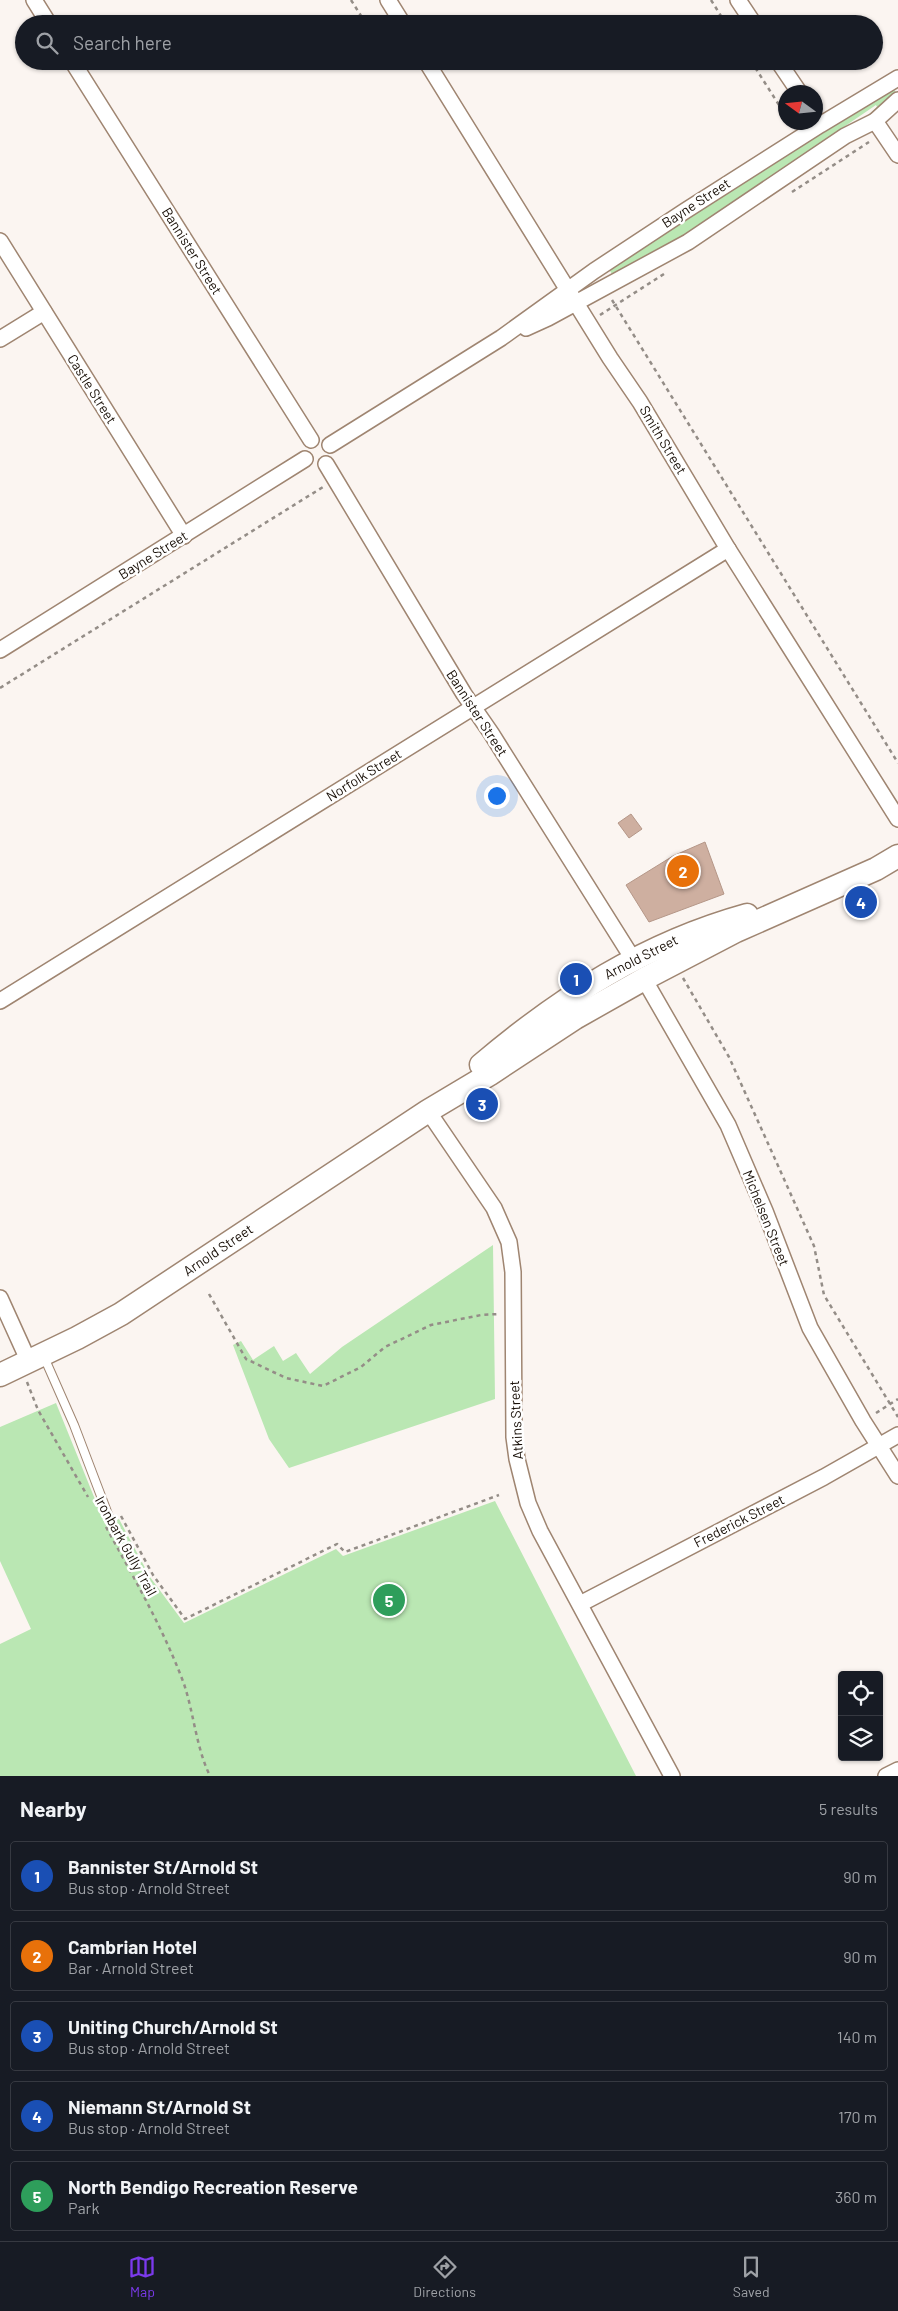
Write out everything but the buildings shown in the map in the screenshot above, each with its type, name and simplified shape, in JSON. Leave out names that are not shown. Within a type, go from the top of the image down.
[{"type":"main road","name":"Arnold Street","points":[[23,1364],[99,1326],[146,1298],[428,1110],[490,1074],[575,1018],[644,979],[804,899],[876,869],[898,856]]},
{"type":"main road","name":"Arnold Street","points":[[428,1110],[520,1034],[575,995],[632,959],[697,930],[804,899]]},
{"type":"main road","name":"Michelsen Street","points":[[632,959],[644,979]]},
{"type":"street","points":[[34,0],[43,15]]},
{"type":"street","points":[[388,0],[397,15]]},
{"type":"street","points":[[738,0],[748,15]]},
{"type":"street","name":"Bannister Street","points":[[78,70],[311,440]]},
{"type":"street","name":"Smith Street","points":[[432,70],[898,819]]},
{"type":"street","points":[[784,70],[794,85]]},
{"type":"street","name":"Bayne Street","points":[[823,119],[898,78]]},
{"type":"street","name":"Bayne Street","points":[[572,296],[688,242],[845,136],[875,122],[898,100]]},
{"type":"street","points":[[875,122],[898,155]]},
{"type":"street","name":"Bayne Street","points":[[330,445],[501,338],[548,318],[647,235],[806,130]]},
{"type":"street","name":"Castle Street","points":[[0,241],[184,536]]},
{"type":"street","points":[[0,339],[44,312]]},
{"type":"street","points":[[323,439],[330,445],[332,455],[326,464],[316,467],[305,459],[304,448],[311,440],[323,439]]},
{"type":"street","name":"Bayne Street","points":[[0,650],[305,459]]},
{"type":"street","name":"Bannister Street","points":[[326,464],[472,706],[632,959]]},
{"type":"street","name":"Norfolk Street","points":[[0,1001],[728,548]]},
{"type":"street","name":"Michelsen Street","points":[[644,979],[728,1125],[765,1211],[810,1328],[898,1476]]},
{"type":"street","name":"Atkins Street","points":[[428,1110],[494,1208],[505,1230],[512,1256],[514,1437],[520,1477],[528,1503],[540,1531],[672,1776]]},
{"type":"street","points":[[0,1298],[23,1364]]},
{"type":"street","name":"Frederick Street","points":[[580,1604],[880,1447],[898,1435]]},
{"type":"street","points":[[886,1776],[898,1770]]},
{"type":"lane","points":[[23,1364],[74,1426],[109,1517]]},
{"type":"path","points":[[351,0],[360,15]]},
{"type":"path","points":[[711,0],[720,15]]},
{"type":"path","points":[[756,70],[778,104]]},
{"type":"path","points":[[612,299],[898,763]]},
{"type":"path","points":[[0,688],[325,486]]},
{"type":"path","points":[[679,973],[729,1057],[776,1159],[814,1246],[824,1295],[898,1418]]},
{"type":"path","points":[[209,1294],[246,1358],[286,1378],[323,1386],[361,1367],[385,1347],[431,1325],[481,1315],[513,1313]]},
{"type":"path","name":"Ironbark Gully Trail","points":[[23,1364],[38,1410],[90,1501]]},
{"type":"path","points":[[875,1413],[898,1399]]},
{"type":"path","points":[[119,1510],[153,1574],[185,1619],[337,1544],[344,1552],[499,1495]]},
{"type":"path","name":"Ironbark Gully Trail","points":[[104,1526],[128,1567],[172,1654],[185,1687],[210,1776]]},
{"type":"green space","points":[[891,86],[897,94],[877,114],[865,118],[877,107],[876,105],[690,232],[613,276],[609,269]]},
{"type":"green space","points":[[493,1245],[495,1399],[289,1468],[269,1439],[233,1345],[241,1341],[253,1360],[274,1346],[283,1361],[296,1353],[310,1374],[342,1347]]},
{"type":"green space","points":[[56,1403],[105,1524],[119,1519],[150,1577],[184,1623],[336,1549],[343,1556],[495,1501],[636,1776],[0,1776],[0,1644],[31,1629],[0,1561],[0,1427]]},
{"type":"place","name":"Cambrian Hotel","points":[[683,871]]},
{"type":"place","name":"Niemann St/Arnold St","points":[[861,902]]},
{"type":"place","name":"Bannister St/Arnold St","points":[[576,979]]},
{"type":"place","name":"Uniting Church/Arnold St","points":[[482,1104]]},
{"type":"place","name":"North Bendigo Recreation Reserve","points":[[389,1600]]}]
